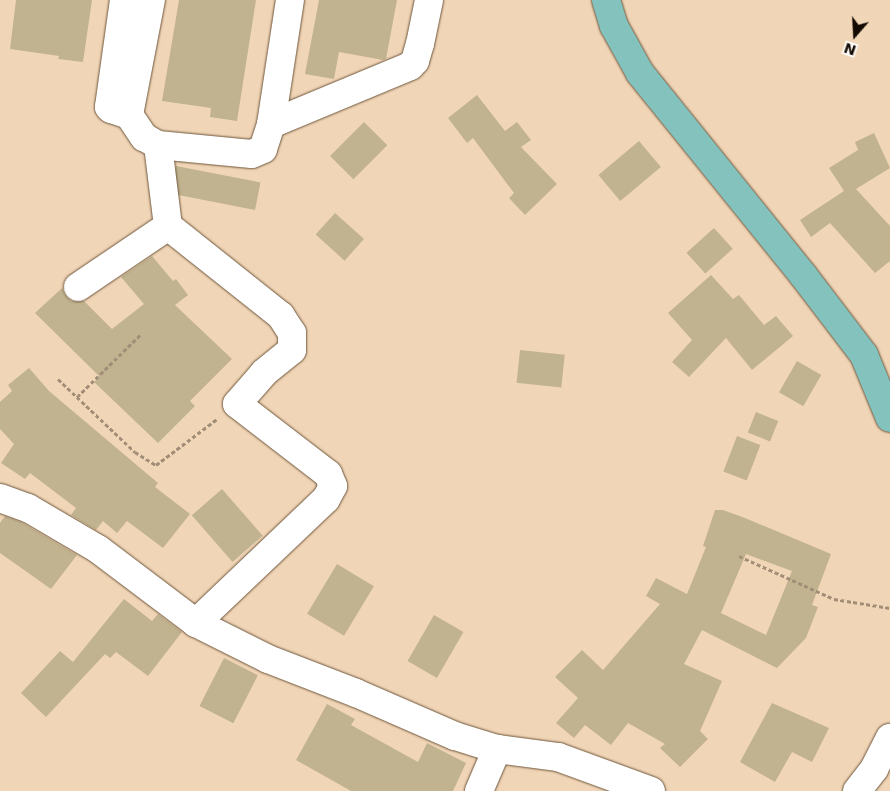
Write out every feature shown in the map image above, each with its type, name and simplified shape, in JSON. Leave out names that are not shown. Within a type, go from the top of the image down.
[{"type":"main road","points":[[606,0],[614,26],[640,73],[864,355],[890,418]]},
{"type":"street","points":[[124,0],[109,107],[129,115],[144,137],[158,145],[252,154],[263,149],[271,124],[290,0]]},
{"type":"street","points":[[129,115],[151,0]]},
{"type":"street","points":[[271,124],[410,66],[415,60],[420,44],[429,0]]},
{"type":"street","points":[[158,145],[168,226],[281,316],[292,333],[292,350],[264,373],[237,404],[328,474],[333,486],[326,499],[196,623]]},
{"type":"street","points":[[78,287],[168,226]]},
{"type":"street","points":[[0,498],[28,508],[98,549],[196,623],[268,660],[356,693],[455,736],[497,749],[558,757],[651,791]]},
{"type":"street","points":[[857,791],[874,769],[890,738]]},
{"type":"street","points":[[478,791],[497,749]]},
{"type":"path","points":[[77,397],[141,334]]},
{"type":"path","points":[[58,379],[135,452],[156,465],[237,404]]},
{"type":"path","points":[[739,556],[834,599],[890,608]]},
{"type":"building","points":[[16,0],[92,0],[83,62],[58,59],[59,56],[10,49]]},
{"type":"building","points":[[179,0],[256,0],[237,121],[210,117],[211,108],[162,101]]},
{"type":"building","points":[[319,0],[397,0],[386,59],[339,52],[334,79],[305,74]]},
{"type":"building","points":[[477,95],[505,131],[517,122],[531,140],[521,147],[557,184],[525,215],[509,198],[514,193],[473,138],[467,143],[448,118]]},
{"type":"building","points":[[364,122],[387,145],[353,179],[330,156]]},
{"type":"building","points":[[874,133],[890,168],[856,189],[890,226],[890,261],[875,273],[830,223],[811,237],[800,220],[844,191],[829,168],[858,150],[855,142]]},
{"type":"building","points":[[639,141],[661,167],[620,201],[598,175]]},
{"type":"building","points":[[176,166],[260,182],[255,210],[171,193]]},
{"type":"building","points":[[335,213],[364,239],[345,261],[316,235]]},
{"type":"building","points":[[714,228],[733,249],[705,274],[687,253]]},
{"type":"building","points":[[152,256],[173,281],[176,279],[188,295],[175,305],[232,359],[190,401],[195,406],[158,443],[94,382],[99,376],[35,313],[62,288],[65,295],[71,301],[84,301],[112,329],[144,304],[121,277]]},
{"type":"building","points":[[711,275],[733,299],[739,295],[764,325],[776,316],[793,336],[752,370],[726,338],[689,377],[672,362],[692,340],[668,313]]},
{"type":"building","points":[[520,350],[565,355],[561,388],[517,383]]},
{"type":"building","points":[[797,361],[821,375],[803,406],[779,392]]},
{"type":"building","points":[[29,368],[49,391],[158,483],[155,487],[190,514],[163,548],[127,521],[117,533],[103,521],[96,530],[71,515],[76,508],[30,473],[25,479],[1,463],[14,444],[0,429],[0,402],[12,391],[8,385]]},
{"type":"building","points":[[756,412],[778,421],[770,441],[748,432]]},
{"type":"building","points":[[737,436],[760,445],[747,480],[723,471]]},
{"type":"building","points":[[222,489],[263,536],[232,562],[192,515]]},
{"type":"building","points":[[715,510],[723,510],[831,554],[812,605],[818,607],[806,638],[777,668],[702,630],[684,664],[722,681],[700,731],[708,739],[680,767],[660,748],[665,744],[628,723],[611,745],[585,725],[574,738],[556,723],[578,698],[555,677],[582,650],[603,670],[660,604],[646,596],[656,578],[687,594],[706,547],[703,546]],"holes":[[[746,554],[792,571],[766,635],[721,613]]]},
{"type":"building","points":[[5,516],[21,522],[77,555],[51,589],[0,553],[0,523]]},
{"type":"building","points":[[337,564],[374,586],[344,636],[307,614]]},
{"type":"building","points":[[124,599],[152,621],[158,614],[182,632],[148,676],[116,652],[110,658],[105,654],[46,717],[21,693],[60,651],[73,662]]},
{"type":"building","points":[[434,615],[463,632],[437,678],[408,661]]},
{"type":"building","points":[[224,658],[258,675],[233,723],[199,706]]},
{"type":"building","points":[[772,703],[829,728],[812,762],[792,752],[775,782],[740,762]]},
{"type":"building","points":[[327,704],[355,719],[351,725],[418,762],[427,743],[466,763],[453,791],[351,791],[296,760]]}]
